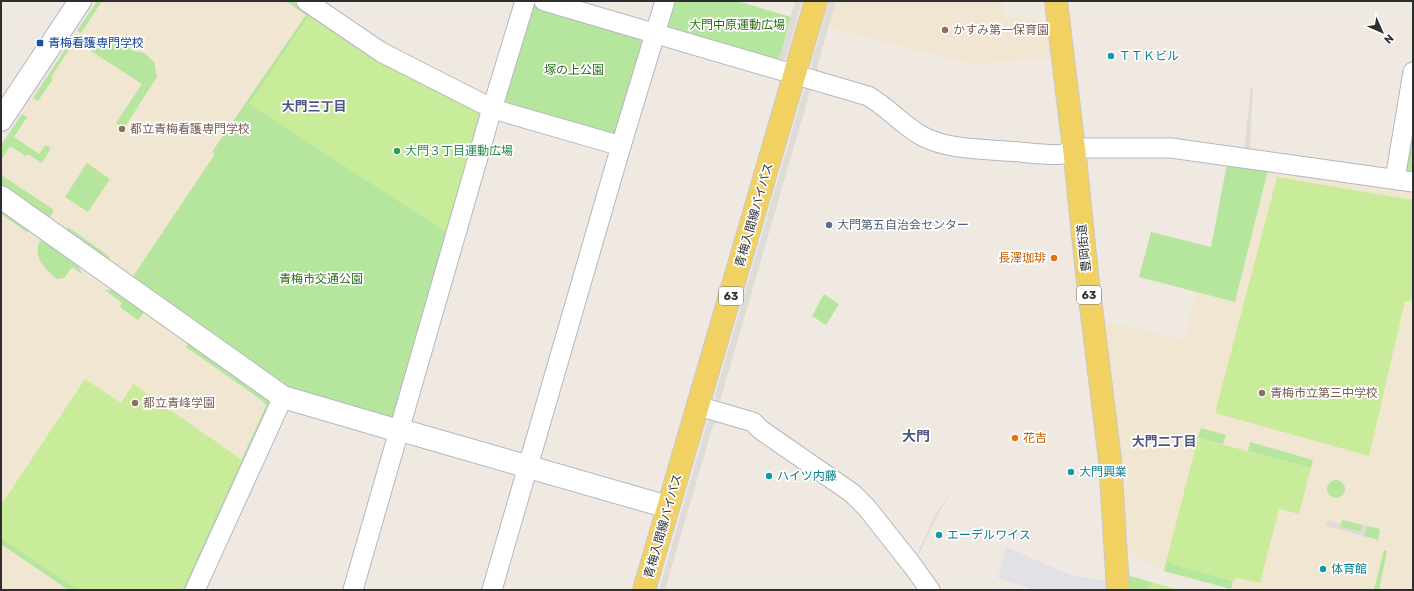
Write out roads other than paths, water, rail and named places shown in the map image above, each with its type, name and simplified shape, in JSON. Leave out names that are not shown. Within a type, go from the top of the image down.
[{"type":"main road","name":"青梅入間線バイパス","points":[[644,590],[816,1]]},
{"type":"main road","name":"豊岡街道","points":[[1056,1],[1074,148],[1086,274],[1110,460],[1118,590]]},
{"type":"street","points":[[1,120],[80,1]]},
{"type":"street","points":[[306,1],[381,52],[493,109],[621,146]]},
{"type":"street","points":[[353,590],[382,486],[525,1]]},
{"type":"street","points":[[544,1],[868,96],[877,101],[906,126],[921,135],[938,143],[972,148],[1063,154],[1074,148],[1171,148],[1404,180],[1413,72]]},
{"type":"street","points":[[492,590],[621,146],[665,1]]},
{"type":"street","points":[[1,197],[283,397],[668,508]]},
{"type":"street","points":[[195,590],[283,397]]},
{"type":"street","points":[[698,406],[753,422],[761,430],[852,493],[872,514],[930,590]]},
{"type":"place","name":"かすみ第一保育園","points":[[945,30]]},
{"type":"place","name":"青梅看護専門学校","points":[[40,43]]},
{"type":"place","name":"ＴＴＫビル","points":[[1111,56]]},
{"type":"place","name":"都立青梅看護専門学校","points":[[122,129]]},
{"type":"place","name":"大門３丁目運動広場","points":[[397,151]]},
{"type":"place","name":"大門第五自治会センター","points":[[829,225]]},
{"type":"place","name":"長澤珈琲","points":[[1054,258]]},
{"type":"place","name":"青梅市立第三中学校","points":[[1262,393]]},
{"type":"place","name":"都立青峰学園","points":[[135,403]]},
{"type":"place","name":"花吉","points":[[1015,438]]},
{"type":"place","name":"大門興業","points":[[1071,472]]},
{"type":"place","name":"ハイツ内藤","points":[[769,476]]},
{"type":"place","name":"エーデルワイス","points":[[939,535]]},
{"type":"place","name":"体育館","points":[[1323,569]]},
{"type":"district","name":"大門三丁目","points":[[314,106]]},
{"type":"district","name":"大門","points":[[916,436]]},
{"type":"district","name":"大門二丁目","points":[[1164,441]]},
{"type":"park label","name":"大門中原運動広場","points":[[737,25]]},
{"type":"park label","name":"塚の上公園","points":[[574,70]]},
{"type":"park label","name":"青梅市交通公園","points":[[321,279]]}]
